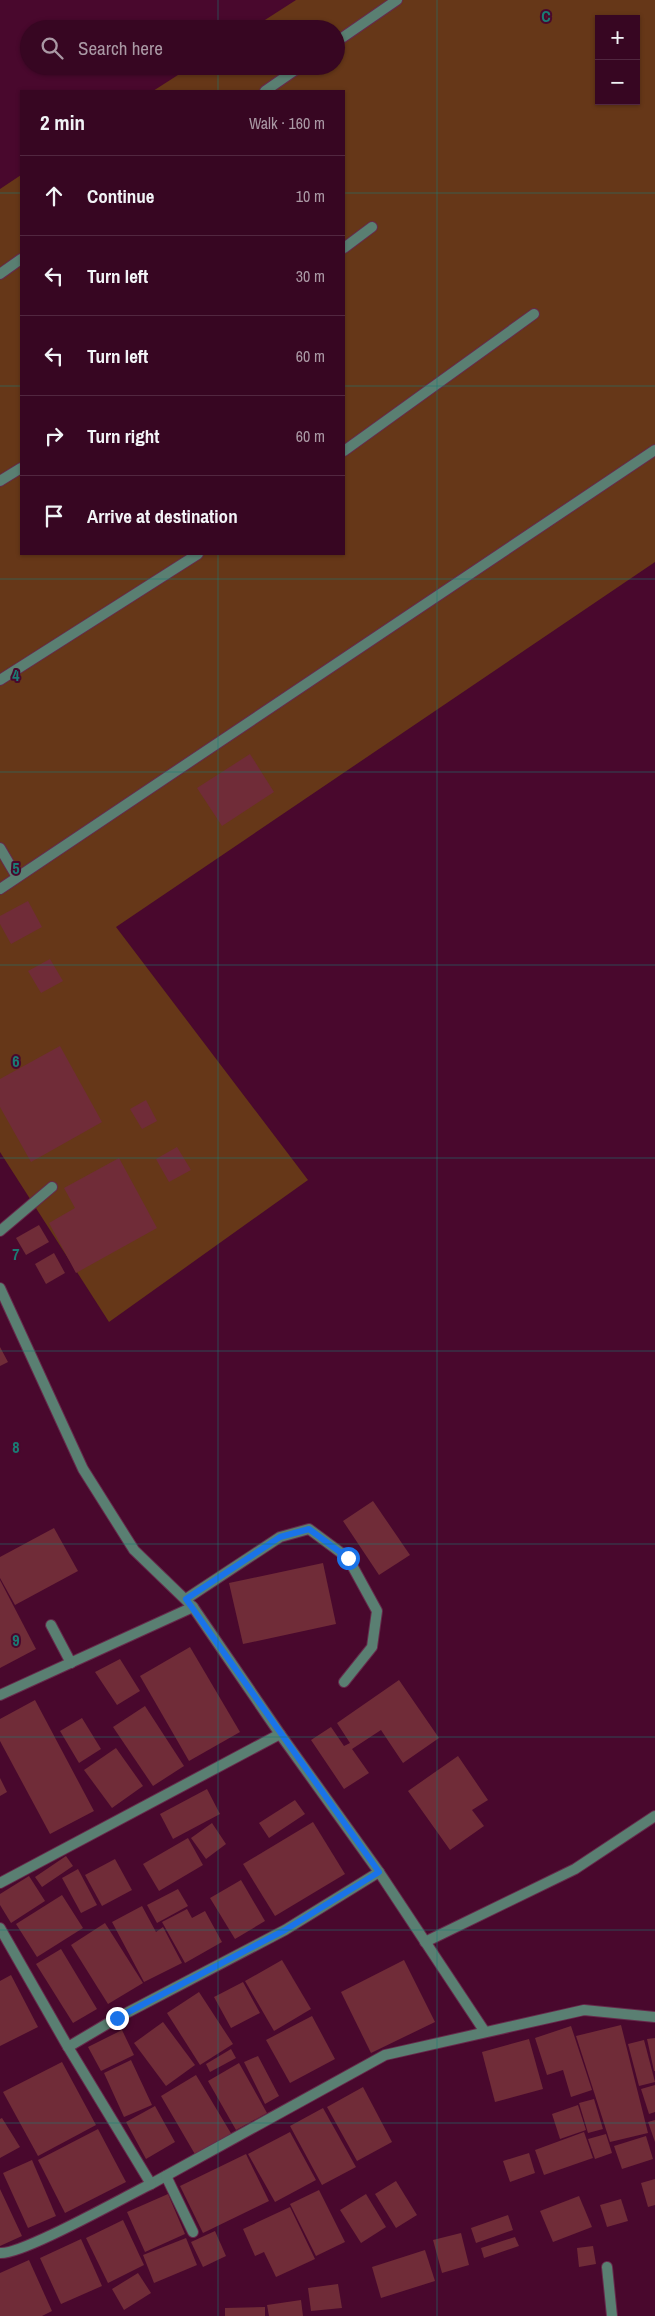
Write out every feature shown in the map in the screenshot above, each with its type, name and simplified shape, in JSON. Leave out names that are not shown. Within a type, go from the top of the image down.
[{"type":"street","points":[[345,36],[397,0]]},
{"type":"street","points":[[266,90],[288,75]]},
{"type":"street","points":[[345,247],[372,227]]},
{"type":"street","points":[[0,274],[20,260]]},
{"type":"street","points":[[345,450],[534,314]]},
{"type":"street","points":[[0,889],[655,450]]},
{"type":"street","points":[[0,481],[20,469]]},
{"type":"street","points":[[0,680],[196,555]]},
{"type":"street","points":[[0,848],[17,878]]},
{"type":"street","points":[[0,1231],[52,1187]]},
{"type":"street","points":[[0,1288],[83,1469],[134,1550],[190,1603],[280,1734],[379,1872],[485,2032]]},
{"type":"street","points":[[0,1695],[71,1663],[190,1603],[280,1537],[309,1529],[348,1558],[377,1612],[372,1647],[344,1682]]},
{"type":"street","points":[[51,1625],[71,1663]]},
{"type":"street","points":[[0,1882],[280,1734]]},
{"type":"street","points":[[425,1942],[575,1870],[655,1816]]},
{"type":"street","points":[[68,2047],[117,2018],[285,1930],[379,1872]]},
{"type":"street","points":[[0,1928],[150,2184]]},
{"type":"street","points":[[0,2253],[7,2254],[30,2244],[166,2176],[385,2055],[584,2010],[655,2018]]},
{"type":"street","points":[[166,2176],[193,2232]]},
{"type":"street","points":[[607,2267],[612,2316]]},
{"type":"shaded area","points":[[296,0],[655,0],[655,562],[116,927],[308,1180],[109,1322],[0,1152],[0,189],[20,176],[20,555],[345,555],[345,90],[155,90],[178,75],[345,75],[345,20],[265,20]]},
{"type":"building","points":[[250,754],[274,792],[222,826],[197,788]]},
{"type":"building","points":[[28,901],[42,927],[11,944],[0,924],[0,916]]},
{"type":"building","points":[[50,959],[63,981],[41,993],[28,971]]},
{"type":"building","points":[[60,1046],[102,1122],[31,1162],[0,1107],[0,1079]]},
{"type":"building","points":[[146,1100],[157,1121],[142,1129],[130,1109]]},
{"type":"building","points":[[177,1147],[191,1170],[169,1182],[156,1159]]},
{"type":"building","points":[[119,1158],[157,1228],[76,1273],[49,1223],[75,1208],[64,1188]]},
{"type":"building","points":[[39,1225],[49,1242],[26,1255],[16,1238]]},
{"type":"building","points":[[54,1253],[65,1273],[46,1284],[35,1264]]},
{"type":"building","points":[[0,1347],[8,1362],[0,1366]]},
{"type":"building","points":[[373,1501],[410,1555],[379,1575],[343,1521]]},
{"type":"building","points":[[54,1528],[78,1571],[15,1605],[0,1578],[0,1557]]},
{"type":"building","points":[[323,1563],[336,1624],[243,1644],[229,1583]]},
{"type":"building","points":[[0,1580],[36,1649],[0,1668]]},
{"type":"building","points":[[190,1647],[240,1732],[189,1761],[140,1676]]},
{"type":"building","points":[[120,1659],[140,1691],[117,1705],[95,1672]]},
{"type":"building","points":[[399,1680],[439,1738],[403,1763],[381,1730],[352,1749],[369,1773],[344,1789],[311,1740],[331,1727],[344,1746],[350,1743],[337,1723]]},
{"type":"building","points":[[35,1700],[94,1811],[50,1834],[0,1741],[0,1719]]},
{"type":"building","points":[[145,1706],[184,1766],[153,1786],[113,1727]]},
{"type":"building","points":[[82,1718],[101,1749],[79,1763],[60,1731]]},
{"type":"building","points":[[116,1748],[143,1786],[112,1808],[84,1770]]},
{"type":"building","points":[[458,1756],[488,1800],[472,1810],[484,1826],[450,1850],[408,1791]]},
{"type":"building","points":[[0,1778],[7,1792],[0,1796]]},
{"type":"building","points":[[207,1789],[220,1814],[173,1839],[160,1814]]},
{"type":"building","points":[[295,1800],[305,1814],[269,1838],[259,1823]]},
{"type":"building","points":[[313,1822],[345,1874],[275,1916],[243,1864]]},
{"type":"building","points":[[212,1823],[226,1844],[206,1859],[191,1838]]},
{"type":"building","points":[[188,1838],[203,1865],[159,1891],[143,1864]]},
{"type":"building","points":[[66,1856],[73,1866],[42,1887],[35,1877]]},
{"type":"building","points":[[115,1859],[132,1890],[102,1906],[85,1875]]},
{"type":"building","points":[[78,1869],[97,1905],[81,1913],[62,1878]]},
{"type":"building","points":[[29,1876],[45,1901],[11,1923],[0,1905],[0,1894]]},
{"type":"building","points":[[241,1880],[265,1921],[235,1939],[210,1898]]},
{"type":"building","points":[[178,1889],[188,1906],[157,1923],[147,1905]]},
{"type":"building","points":[[62,1895],[83,1928],[37,1957],[16,1924]]},
{"type":"building","points":[[142,1906],[156,1932],[163,1927],[182,1963],[144,1982],[112,1922]]},
{"type":"building","points":[[187,1909],[192,1918],[205,1911],[222,1942],[185,1963],[162,1922]]},
{"type":"building","points":[[105,1923],[143,1983],[108,2004],[71,1945]]},
{"type":"building","points":[[61,1949],[97,2009],[73,2023],[36,1964]]},
{"type":"building","points":[[282,1960],[311,2009],[274,2031],[245,1981]]},
{"type":"building","points":[[404,1960],[435,2022],[371,2053],[341,1992]]},
{"type":"building","points":[[11,1975],[38,2027],[0,2046],[0,1981]]},
{"type":"building","points":[[243,1982],[260,2013],[231,2028],[214,1997]]},
{"type":"building","points":[[199,1992],[233,2044],[200,2065],[167,2013]]},
{"type":"building","points":[[312,2016],[335,2059],[290,2083],[266,2040]]},
{"type":"building","points":[[163,2022],[195,2065],[166,2086],[134,2043]]},
{"type":"building","points":[[621,2025],[648,2133],[610,2142],[576,2036]]},
{"type":"building","points":[[571,2026],[592,2090],[571,2097],[563,2070],[547,2075],[535,2038]]},
{"type":"building","points":[[122,2030],[134,2055],[101,2071],[88,2047]]},
{"type":"building","points":[[655,2038],[655,2071],[654,2071],[647,2039]]},
{"type":"building","points":[[529,2039],[543,2089],[495,2102],[482,2052]]},
{"type":"building","points":[[644,2040],[655,2082],[639,2086],[628,2044]]},
{"type":"building","points":[[231,2049],[236,2058],[210,2072],[206,2064]]},
{"type":"building","points":[[258,2056],[279,2096],[265,2104],[244,2062]]},
{"type":"building","points":[[131,2060],[152,2105],[124,2117],[104,2073]]},
{"type":"building","points":[[62,2062],[96,2125],[38,2156],[3,2092]]},
{"type":"building","points":[[239,2063],[267,2113],[236,2130],[208,2081]]},
{"type":"building","points":[[196,2075],[232,2135],[196,2156],[161,2096]]},
{"type":"building","points":[[655,2085],[655,2112],[649,2114],[641,2089]]},
{"type":"building","points":[[363,2087],[392,2142],[357,2161],[327,2107]]},
{"type":"building","points":[[594,2099],[603,2129],[588,2133],[579,2103]]},
{"type":"building","points":[[578,2105],[586,2130],[560,2139],[552,2114]]},
{"type":"building","points":[[155,2106],[175,2142],[146,2159],[126,2122]]},
{"type":"building","points":[[323,2108],[356,2167],[322,2185],[290,2126]]},
{"type":"building","points":[[2,2118],[20,2147],[0,2158],[0,2119]]},
{"type":"building","points":[[655,2120],[655,2142],[648,2122]]},
{"type":"building","points":[[98,2129],[126,2182],[65,2213],[38,2160]]},
{"type":"building","points":[[290,2132],[316,2180],[275,2202],[248,2154]]},
{"type":"building","points":[[584,2132],[593,2158],[544,2175],[535,2150]]},
{"type":"building","points":[[606,2134],[612,2153],[595,2159],[588,2139]]},
{"type":"building","points":[[646,2136],[653,2159],[622,2169],[614,2146]]},
{"type":"building","points":[[529,2153],[535,2173],[510,2182],[503,2161]]},
{"type":"building","points":[[246,2154],[269,2201],[203,2233],[180,2186]]},
{"type":"building","points":[[32,2160],[56,2216],[28,2228],[3,2173]]},
{"type":"building","points":[[655,2179],[655,2205],[648,2207],[641,2183]]},
{"type":"building","points":[[396,2181],[417,2215],[396,2228],[375,2194]]},
{"type":"building","points":[[0,2189],[22,2236],[0,2246]]},
{"type":"building","points":[[319,2190],[345,2242],[316,2256],[290,2204]]},
{"type":"building","points":[[168,2194],[185,2234],[145,2252],[127,2212]]},
{"type":"building","points":[[366,2194],[386,2227],[361,2243],[340,2210]]},
{"type":"building","points":[[579,2196],[592,2227],[553,2242],[540,2211]]},
{"type":"building","points":[[621,2199],[628,2221],[607,2227],[600,2205]]},
{"type":"building","points":[[290,2207],[315,2259],[276,2277],[264,2252],[255,2256],[243,2229]]},
{"type":"building","points":[[508,2215],[513,2230],[476,2243],[471,2228]]},
{"type":"building","points":[[123,2220],[144,2265],[108,2283],[86,2238]]},
{"type":"building","points":[[215,2231],[226,2256],[203,2267],[191,2242]]},
{"type":"building","points":[[461,2233],[469,2265],[442,2273],[433,2240]]},
{"type":"building","points":[[515,2237],[519,2246],[484,2258],[481,2248]]},
{"type":"building","points":[[186,2238],[197,2265],[154,2283],[143,2255]]},
{"type":"building","points":[[81,2239],[102,2286],[61,2304],[40,2258]]},
{"type":"building","points":[[593,2246],[596,2264],[579,2267],[577,2248]]},
{"type":"building","points":[[425,2250],[435,2281],[381,2298],[372,2267]]},
{"type":"building","points":[[29,2260],[52,2311],[42,2316],[0,2316],[0,2273]]},
{"type":"building","points":[[138,2273],[151,2293],[124,2310],[112,2289]]},
{"type":"building","points":[[338,2284],[342,2308],[311,2311],[308,2288]]},
{"type":"building","points":[[301,2300],[303,2316],[269,2316],[267,2305]]},
{"type":"building","points":[[265,2307],[265,2316],[225,2316],[225,2308]]},
{"type":"route","points":[[117,2018],[285,1930],[379,1872],[186,1599],[280,1537],[309,1529],[348,1558]]}]
